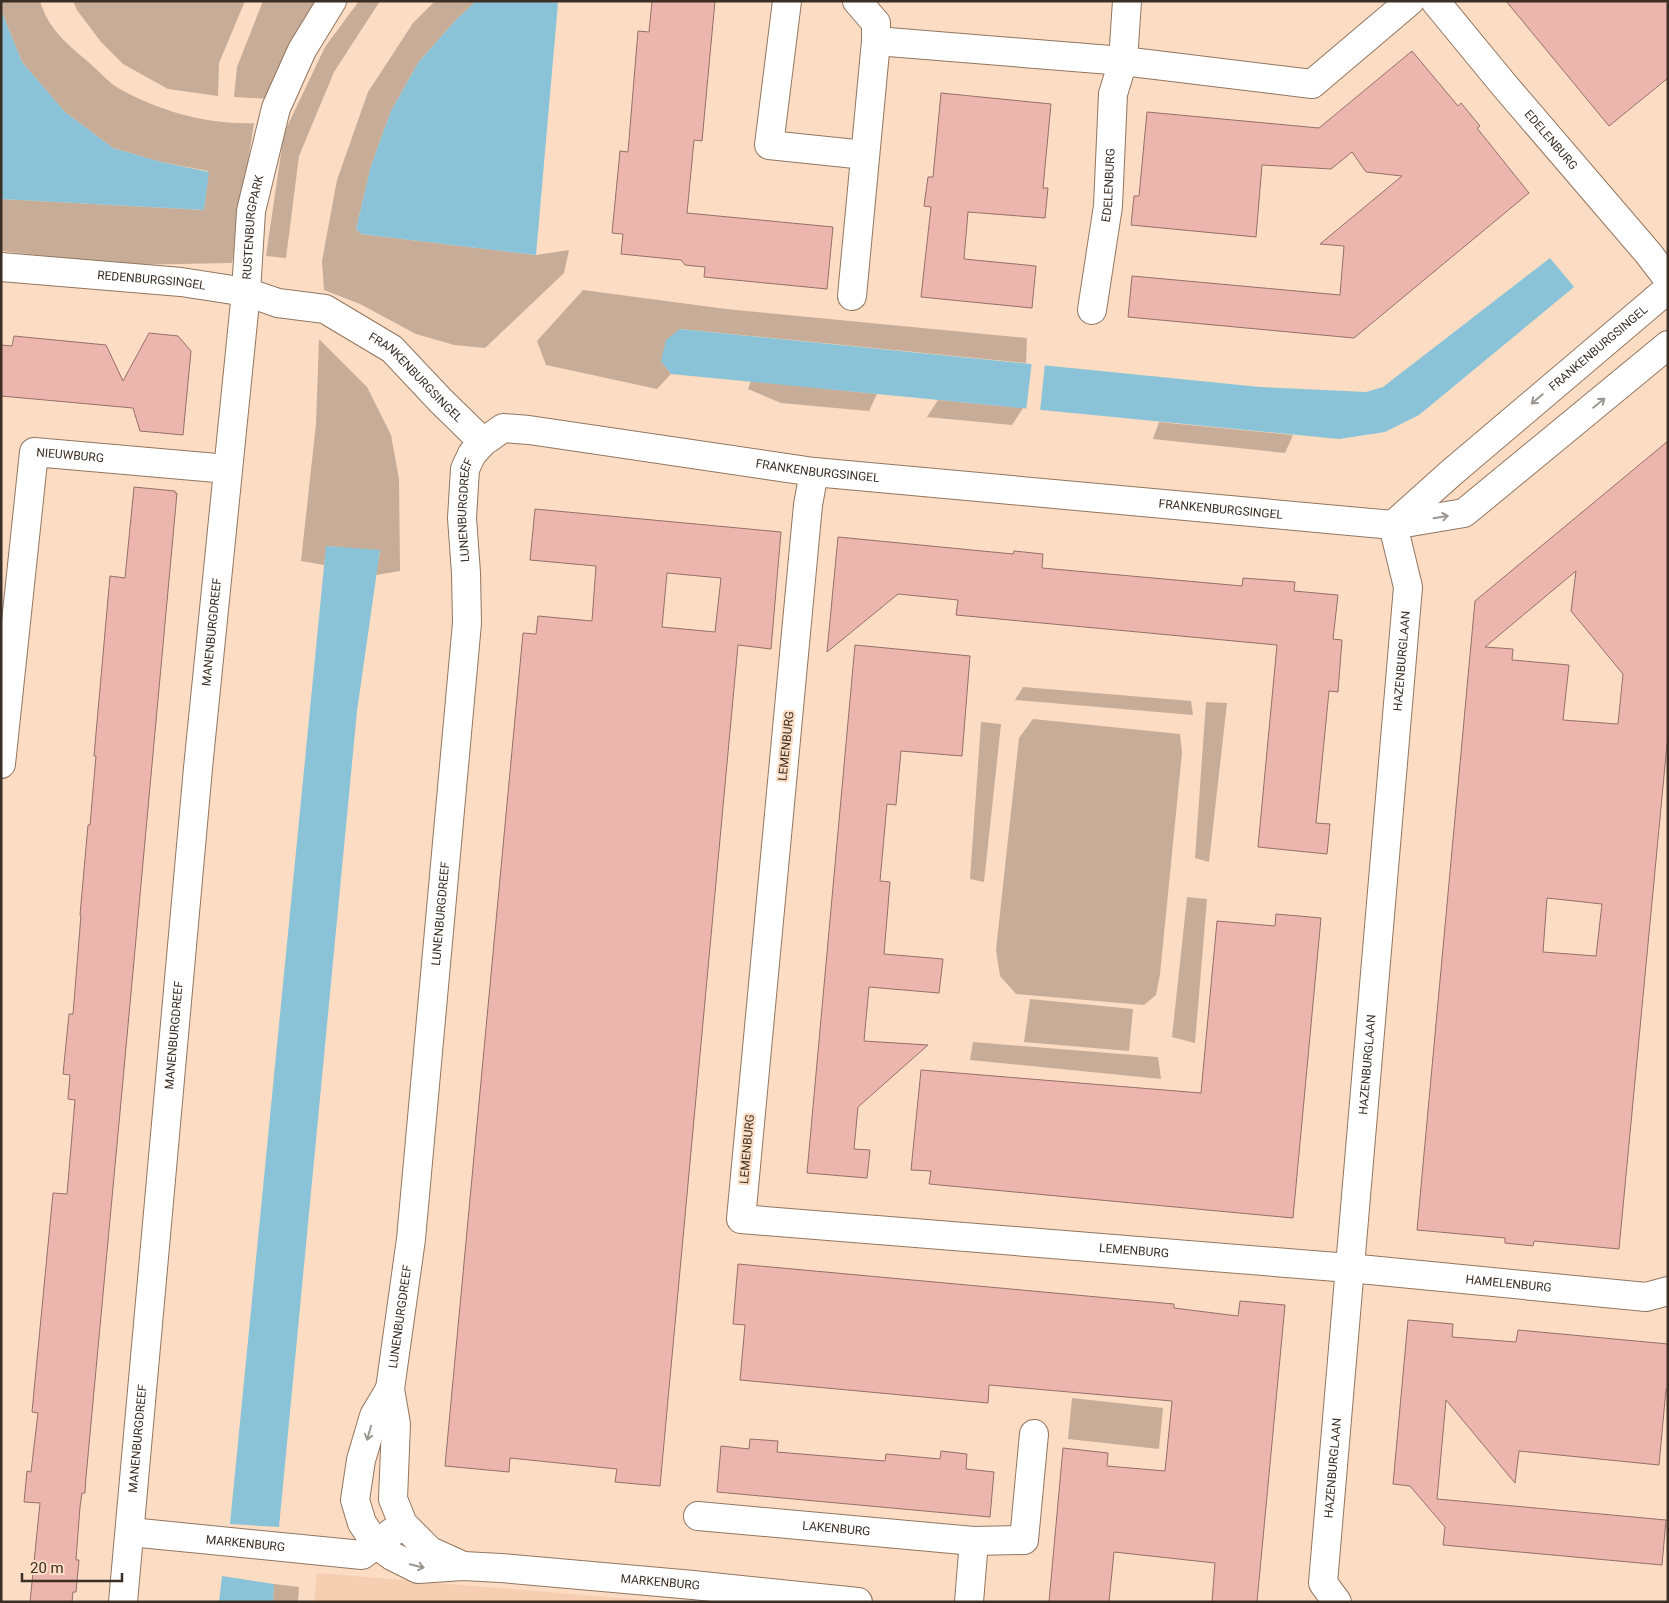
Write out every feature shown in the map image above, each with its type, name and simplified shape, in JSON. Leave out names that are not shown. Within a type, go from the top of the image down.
[{"type":"street","name":"RUSTENBURGPARK","points":[[228,469],[246,292],[251,211],[276,108],[302,50],[332,1]]},
{"type":"street","points":[[787,1],[769,144],[865,155]]},
{"type":"street","points":[[852,296],[876,41],[876,23],[857,1]]},
{"type":"street","name":"EDELENBURG","points":[[1092,310],[1108,206],[1113,94],[1123,61],[1127,1]]},
{"type":"street","points":[[876,41],[1123,61],[1312,84],[1410,1]]},
{"type":"street","name":"EDELENBURG","points":[[1435,1],[1510,93],[1648,253],[1668,279]]},
{"type":"street","name":"REDENBURGSINGEL","points":[[1,267],[180,282],[246,292],[278,303],[299,305]]},
{"type":"street","name":"FRANKENBURGSINGEL","points":[[1393,525],[1451,472],[1668,289]]},
{"type":"street","name":"FRANKENBURGSINGEL","points":[[299,305],[325,309],[392,349],[483,442],[503,428],[528,430],[814,472],[1393,525],[1464,513],[1668,345]]},
{"type":"street","name":"LUNENBURGDREEF","points":[[403,1524],[393,1498],[396,1424],[390,1389],[411,1240],[467,623],[462,518],[465,469],[472,454],[483,442]]},
{"type":"street","name":"NIEUWBURG","points":[[1,764],[10,603],[34,452],[228,469]]},
{"type":"street","name":"MANENBURGDREEF","points":[[123,1602],[198,768],[228,469]]},
{"type":"street","name":"LEMENBURG","points":[[814,472],[808,505],[741,1219],[1349,1268]]},
{"type":"street","name":"HAZENBURGLAAN","points":[[1337,1602],[1323,1583],[1408,587],[1393,525]]},
{"type":"street","name":"HAMELENBURG","points":[[1349,1268],[1646,1297],[1668,1291]]},
{"type":"street","name":"LUNENBURGDREEF","points":[[369,1550],[356,1500],[361,1460],[374,1416],[390,1389]]},
{"type":"street","name":"LAKENBURG","points":[[698,1516],[974,1541],[1024,1540],[1034,1434]]},
{"type":"street","points":[[369,1550],[403,1524]]},
{"type":"street","name":"MARKENBURG","points":[[403,1524],[430,1551],[463,1566]]},
{"type":"street","name":"MARKENBURG","points":[[130,1532],[369,1550],[392,1556],[418,1569],[463,1566],[693,1585],[858,1602]]},
{"type":"street","points":[[970,1602],[974,1541]]},
{"type":"shaded area","points":[[1,1],[40,1],[43,11],[53,27],[65,41],[114,85],[134,96],[167,110],[201,119],[219,122],[254,123],[232,263],[125,265],[1,251],[1,199],[204,210],[208,171],[161,162],[113,148],[65,112],[22,62],[1,10]]},
{"type":"shaded area","points":[[73,1],[245,1],[219,63],[218,96],[168,89],[123,64],[101,42],[77,10]]},
{"type":"shaded area","points":[[263,1],[320,1],[270,99],[234,97],[237,67]]},
{"type":"shaded area","points":[[359,1],[380,1],[334,72],[299,156],[286,258],[266,256],[284,133],[325,47]]},
{"type":"shaded area","points":[[435,1],[476,1],[454,22],[418,63],[391,111],[371,166],[356,229],[361,234],[536,255],[569,250],[564,273],[485,348],[454,345],[416,334],[360,304],[324,290],[322,261],[337,180],[368,92],[413,23]]},
{"type":"shaded area","points":[[583,290],[726,309],[1027,338],[1026,363],[680,329],[661,361],[671,374],[657,389],[546,365],[537,341]]},
{"type":"shaded area","points":[[319,339],[367,387],[391,435],[399,479],[400,571],[376,575],[380,551],[327,546],[324,565],[301,561],[316,424]]},
{"type":"shaded area","points":[[751,381],[877,394],[869,411],[781,403],[748,389]]},
{"type":"shaded area","points":[[938,400],[1023,408],[1012,425],[927,417]]},
{"type":"shaded area","points":[[1159,422],[1293,435],[1285,453],[1153,439]]},
{"type":"shaded area","points":[[1023,687],[1191,701],[1193,715],[1015,700]]},
{"type":"shaded area","points":[[1206,702],[1227,703],[1209,862],[1195,858]]},
{"type":"shaded area","points":[[1033,719],[1180,734],[1182,753],[1160,974],[1156,995],[1144,1005],[1016,994],[1000,976],[996,950],[1019,738]]},
{"type":"shaded area","points":[[981,722],[1001,724],[984,882],[970,879]]},
{"type":"shaded area","points":[[1187,897],[1207,899],[1195,1043],[1172,1037]]},
{"type":"shaded area","points":[[1030,999],[1133,1009],[1129,1051],[1024,1042]]},
{"type":"shaded area","points":[[973,1042],[1158,1057],[1161,1079],[970,1060]]},
{"type":"shaded area","points":[[1072,1398],[1163,1408],[1159,1449],[1068,1439]]},
{"type":"shaded area","points":[[317,1573],[669,1602],[314,1602]]},
{"type":"shaded area","points":[[274,1584],[299,1587],[298,1602],[273,1602]]},
{"type":"water","points":[[476,1],[544,1],[558,3],[536,255],[361,234],[356,229],[371,166],[391,111],[418,63],[454,22]]},
{"type":"water","points":[[1,10],[22,62],[65,112],[113,148],[161,162],[209,172],[204,210],[1,199]]},
{"type":"water","points":[[1550,258],[1574,287],[1419,415],[1385,432],[1339,439],[671,374],[661,361],[666,340],[680,329],[1260,387],[1366,392],[1383,387]]},
{"type":"water","points":[[326,546],[380,550],[357,711],[279,1527],[230,1524]]},
{"type":"water","points":[[222,1576],[274,1584],[273,1602],[219,1602]]},
{"type":"pier","points":[[1032,361],[1045,363],[1040,412],[1026,411]]},
{"type":"building","points":[[652,1],[715,1],[702,141],[694,140],[687,213],[833,227],[827,289],[704,277],[705,267],[685,265],[681,260],[621,254],[623,234],[612,233],[620,151],[628,152],[638,31],[649,32]]},
{"type":"building","points":[[1506,1],[1668,1],[1668,78],[1609,126]]},
{"type":"building","points":[[1412,51],[1458,106],[1461,103],[1480,126],[1477,128],[1529,193],[1354,338],[1128,317],[1132,276],[1340,295],[1344,246],[1320,244],[1402,176],[1366,172],[1352,152],[1331,169],[1262,165],[1256,237],[1131,225],[1134,196],[1139,196],[1147,112],[1319,128]]},
{"type":"building","points":[[941,93],[1051,104],[1043,188],[1048,188],[1045,218],[968,212],[964,259],[1036,266],[1032,308],[921,297],[931,207],[924,206],[928,177],[933,177]]},
{"type":"building","points":[[149,333],[178,336],[191,351],[183,435],[140,431],[133,408],[1,396],[1,345],[12,346],[14,336],[106,345],[123,381]]},
{"type":"building","points":[[1668,441],[1668,734],[1619,1249],[1534,1241],[1533,1246],[1505,1243],[1505,1238],[1417,1230],[1475,601]],"holes":[[[1576,571],[1571,611],[1623,674],[1618,724],[1563,720],[1569,665],[1512,660],[1513,649],[1485,647]],[[1547,898],[1602,904],[1596,956],[1543,952]]]},
{"type":"building","points":[[134,487],[175,491],[177,493],[85,1493],[82,1493],[80,1507],[76,1560],[79,1560],[76,1592],[73,1592],[72,1602],[30,1602],[40,1503],[24,1502],[27,1471],[31,1472],[38,1413],[32,1412],[53,1193],[67,1194],[75,1100],[68,1099],[70,1075],[63,1074],[69,1014],[73,1014],[110,576],[125,578]]},
{"type":"building","points":[[535,509],[781,532],[771,649],[738,645],[660,1486],[615,1482],[617,1469],[510,1458],[509,1472],[445,1466],[523,633],[536,634],[538,616],[592,621],[596,566],[530,560]],"holes":[[[667,573],[721,578],[715,632],[662,627]]]},
{"type":"building","points":[[838,537],[1013,554],[1014,551],[1043,554],[1042,568],[1242,586],[1243,578],[1295,582],[1294,591],[1338,595],[1333,639],[1342,640],[1338,692],[1329,691],[1316,823],[1330,824],[1327,854],[1258,847],[1277,645],[956,615],[958,600],[898,594],[827,652]]},
{"type":"building","points":[[855,645],[970,656],[962,756],[901,751],[896,805],[887,804],[880,881],[890,882],[884,954],[943,959],[939,993],[869,987],[864,1041],[928,1045],[858,1107],[854,1149],[870,1150],[867,1178],[807,1173]]},
{"type":"building","points":[[1276,914],[1321,918],[1293,1218],[929,1184],[931,1171],[911,1170],[921,1070],[1201,1093],[1217,921],[1275,926]]},
{"type":"building","points":[[738,1264],[1174,1304],[1174,1308],[1238,1316],[1240,1301],[1285,1305],[1257,1602],[1212,1602],[1215,1563],[1114,1552],[1109,1602],[1049,1602],[1063,1448],[1108,1453],[1107,1466],[1165,1471],[1172,1401],[989,1385],[988,1403],[740,1380],[745,1325],[733,1324]]},
{"type":"building","points":[[1408,1320],[1453,1324],[1452,1337],[1516,1342],[1518,1330],[1668,1344],[1668,1389],[1666,1389],[1659,1465],[1519,1451],[1515,1483],[1446,1400],[1437,1499],[1666,1520],[1662,1565],[1443,1545],[1445,1527],[1410,1486],[1393,1484]]},
{"type":"building","points":[[750,1439],[778,1441],[777,1452],[885,1461],[886,1454],[940,1459],[941,1451],[967,1454],[966,1469],[994,1472],[990,1517],[717,1492],[721,1446],[749,1449]]}]
